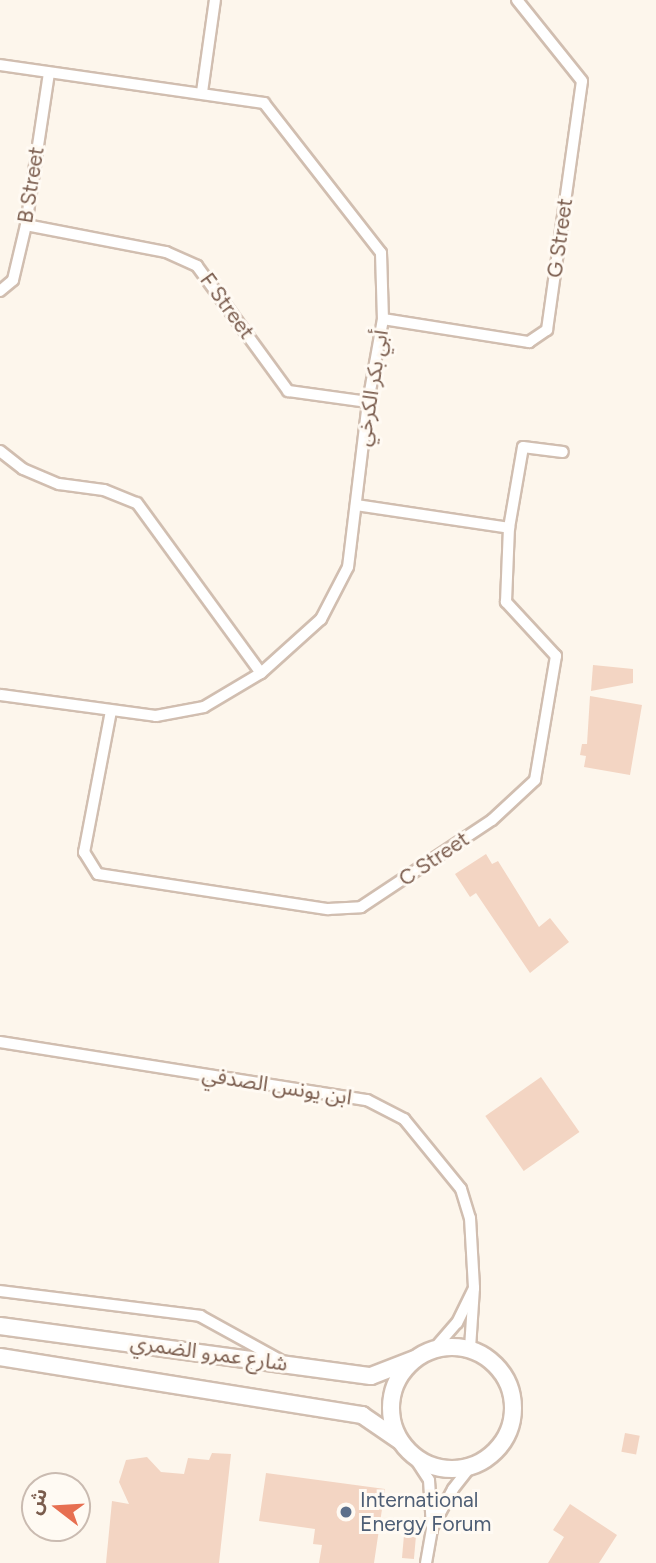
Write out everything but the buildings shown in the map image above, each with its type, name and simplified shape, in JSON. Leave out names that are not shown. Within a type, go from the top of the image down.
[{"type":"street","points":[[202,92],[215,0]]},
{"type":"street","name":"G Street","points":[[383,320],[529,342],[547,330],[582,81],[517,0]]},
{"type":"street","name":"أبي بكر الكرخي","points":[[0,65],[264,103],[366,229],[381,253],[383,320],[368,402],[348,567],[321,619],[261,673],[204,707],[156,716],[0,695]]},
{"type":"street","name":"B Street","points":[[0,291],[13,280],[26,225],[49,73]]},
{"type":"street","name":"F Street","points":[[26,225],[166,253],[197,266],[288,391],[368,402]]},
{"type":"street","name":"C Street","points":[[111,711],[85,852],[98,874],[328,909],[361,907],[492,820],[535,780],[555,656],[506,602],[509,528],[523,447],[562,452]]},
{"type":"street","points":[[0,451],[23,469],[59,484],[104,490],[137,503],[261,673]]},
{"type":"street","points":[[356,505],[509,528]]},
{"type":"street","name":"ابن يونس الصدفي","points":[[0,1042],[367,1100],[404,1119],[461,1189],[470,1219],[474,1288],[470,1349]]},
{"type":"street","points":[[426,1563],[432,1528],[429,1480],[400,1441],[393,1424],[392,1397],[402,1372],[415,1359],[434,1349],[457,1323],[474,1288]]},
{"type":"street","points":[[0,1291],[200,1316],[288,1364]]},
{"type":"street","name":"شارع عمرو الضمري","points":[[0,1326],[370,1376],[415,1359]]},
{"type":"street","points":[[432,1528],[453,1489],[471,1466],[502,1444],[513,1408],[501,1372],[470,1349],[434,1349]]},
{"type":"street","name":"شارع عمرو الضمري","points":[[0,1357],[362,1415],[400,1441]]},
{"type":"street","points":[[414,1457],[442,1468],[471,1466]]},
{"type":"place","name":"International Energy Forum","points":[[346,1512]]}]
